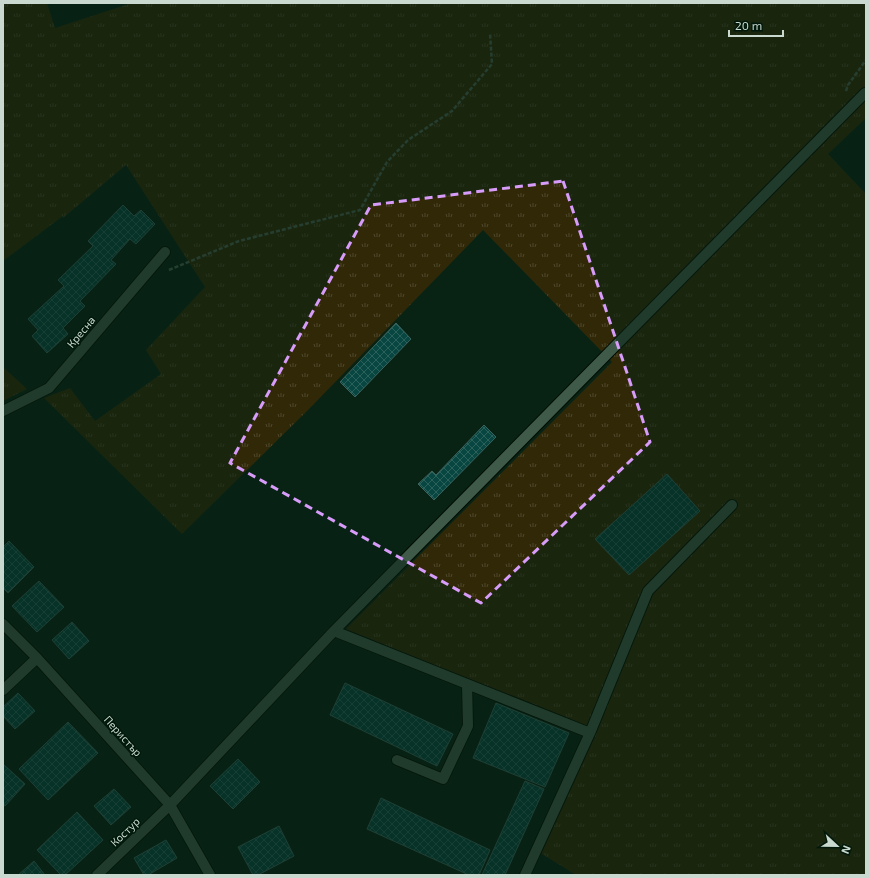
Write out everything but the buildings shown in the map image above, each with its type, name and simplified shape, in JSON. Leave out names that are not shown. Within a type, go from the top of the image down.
[{"type":"street","name":"Костур","points":[[97,875],[170,805],[334,631],[865,93]]},
{"type":"street","name":"Кресна","points":[[3,411],[49,388],[165,252]]},
{"type":"street","points":[[524,875],[590,734],[648,591],[732,505]]},
{"type":"street","name":"Перистър","points":[[3,624],[37,658],[170,805],[210,875]]},
{"type":"street","points":[[334,631],[590,734]]},
{"type":"street","points":[[3,690],[37,658]]},
{"type":"street","points":[[397,760],[443,779],[468,726],[467,684]]},
{"type":"path","points":[[168,271],[239,241],[360,210],[387,162],[408,140],[452,111],[492,64],[490,33]]},
{"type":"highlighted area","points":[[563,181],[650,442],[481,603],[230,463],[371,205]]},
{"type":"green space","points":[[3,3],[47,3],[55,28],[132,3],[866,3],[866,118],[828,154],[866,194],[866,875],[576,875],[539,852],[595,731],[346,629],[612,362],[483,230],[309,409],[182,534],[44,398],[70,388],[95,421],[161,374],[146,350],[205,287],[126,165],[63,218],[63,216],[3,261]]},
{"type":"green space","points":[[3,367],[27,389],[3,401]]}]
